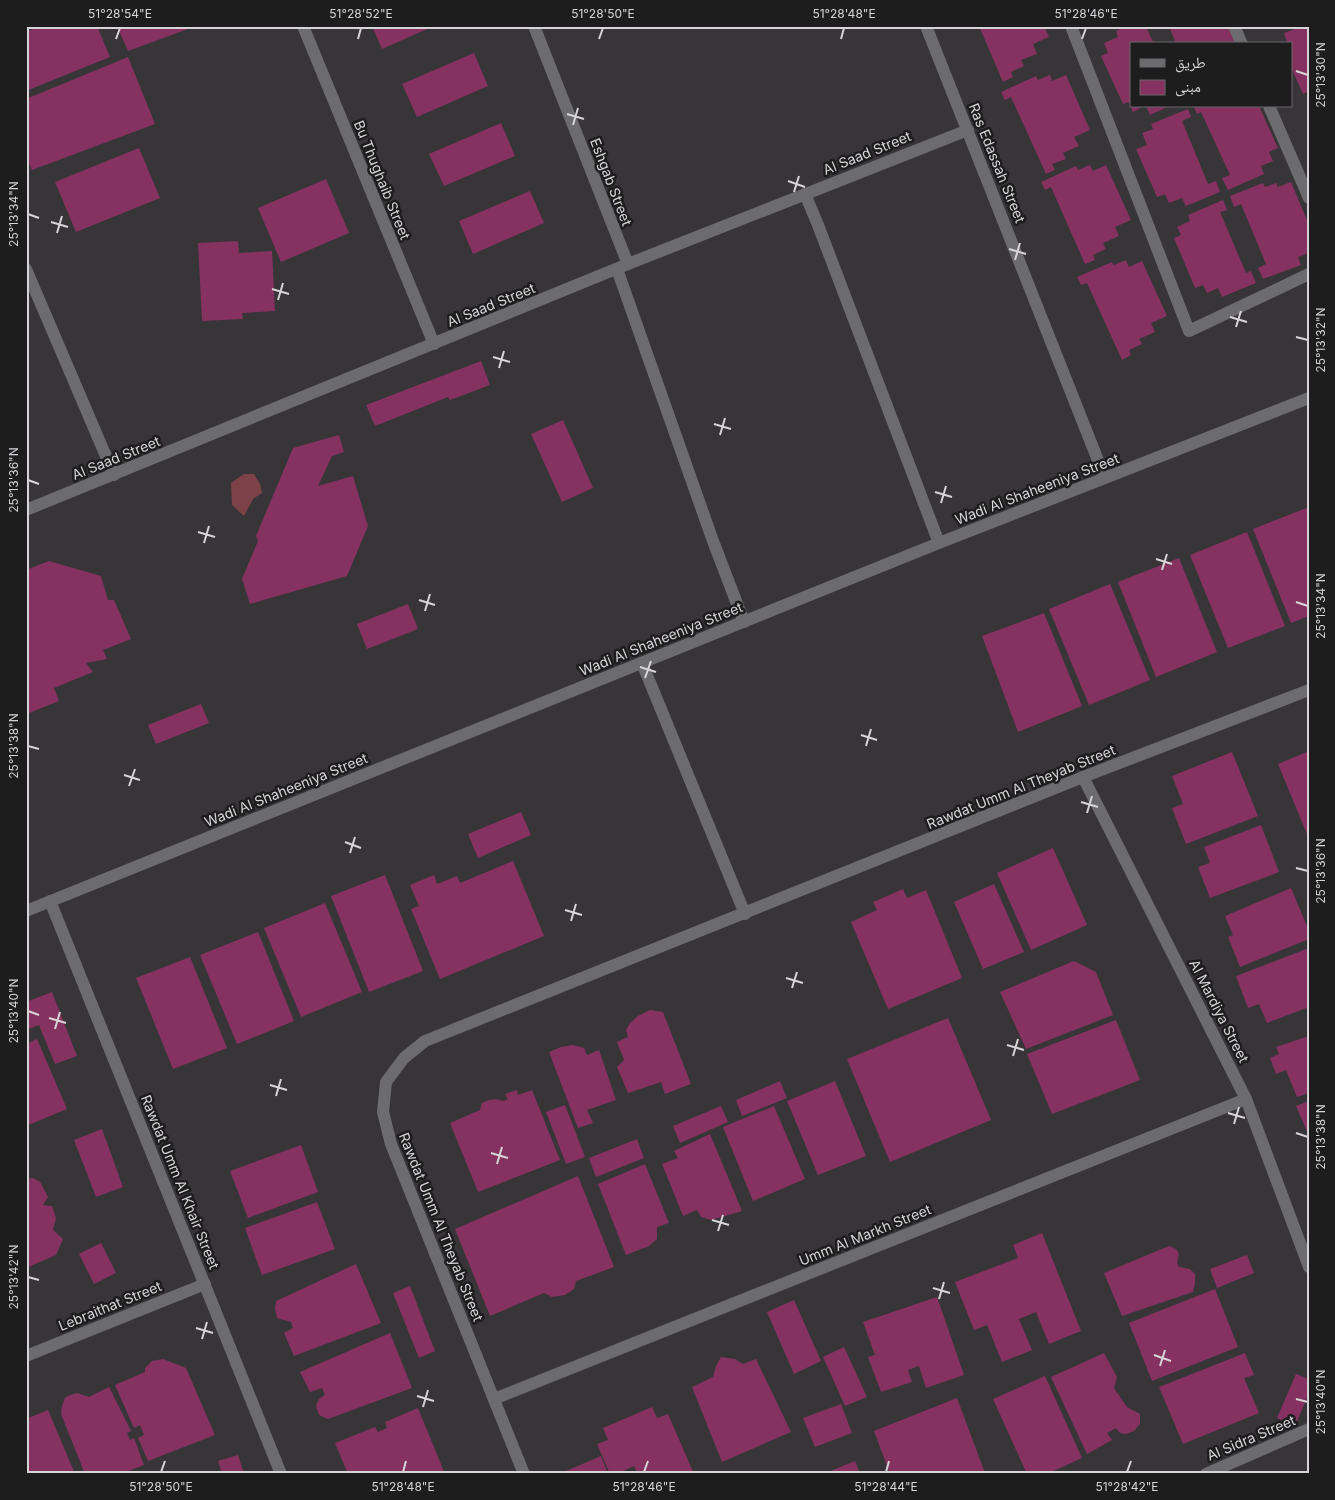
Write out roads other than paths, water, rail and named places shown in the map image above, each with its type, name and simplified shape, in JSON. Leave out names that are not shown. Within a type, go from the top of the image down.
[{"type":"street","name":"Bu Thughaib Street","points":[[303,26],[434,344]]},
{"type":"street","name":"Eshgab Street","points":[[534,26],[622,267],[713,541],[744,622]]},
{"type":"street","name":"Ras Edassah Street","points":[[926,26],[1105,478]]},
{"type":"street","points":[[1071,26],[1189,331],[1309,274]]},
{"type":"street","points":[[1234,26],[1241,42]]},
{"type":"street","points":[[1270,108],[1309,198]]},
{"type":"street","name":"Al Saad Street","points":[[26,510],[622,267],[968,130]]},
{"type":"street","points":[[805,194],[939,543]]},
{"type":"street","points":[[26,268],[114,475]]},
{"type":"street","name":"Wadi Al Shaheeniya Street","points":[[26,911],[939,543],[1309,398]]},
{"type":"street","points":[[642,663],[745,914]]},
{"type":"street","name":"Rawdat Umm Al Theyab Street","points":[[524,1474],[391,1144],[383,1112],[386,1082],[404,1058],[425,1041],[1084,777],[1309,690]]},
{"type":"street","name":"Al Mardiya Street","points":[[1084,777],[1246,1098],[1309,1267]]},
{"type":"street","name":"Rawdat Umm Al Khair Street","points":[[50,901],[281,1474]]},
{"type":"street","name":"Umm Al Markh Street","points":[[494,1399],[1246,1098]]},
{"type":"street","name":"Lebraithat Street","points":[[26,1356],[205,1284]]},
{"type":"street","name":"Al Sidra Street","points":[[1206,1474],[1309,1429]]}]
